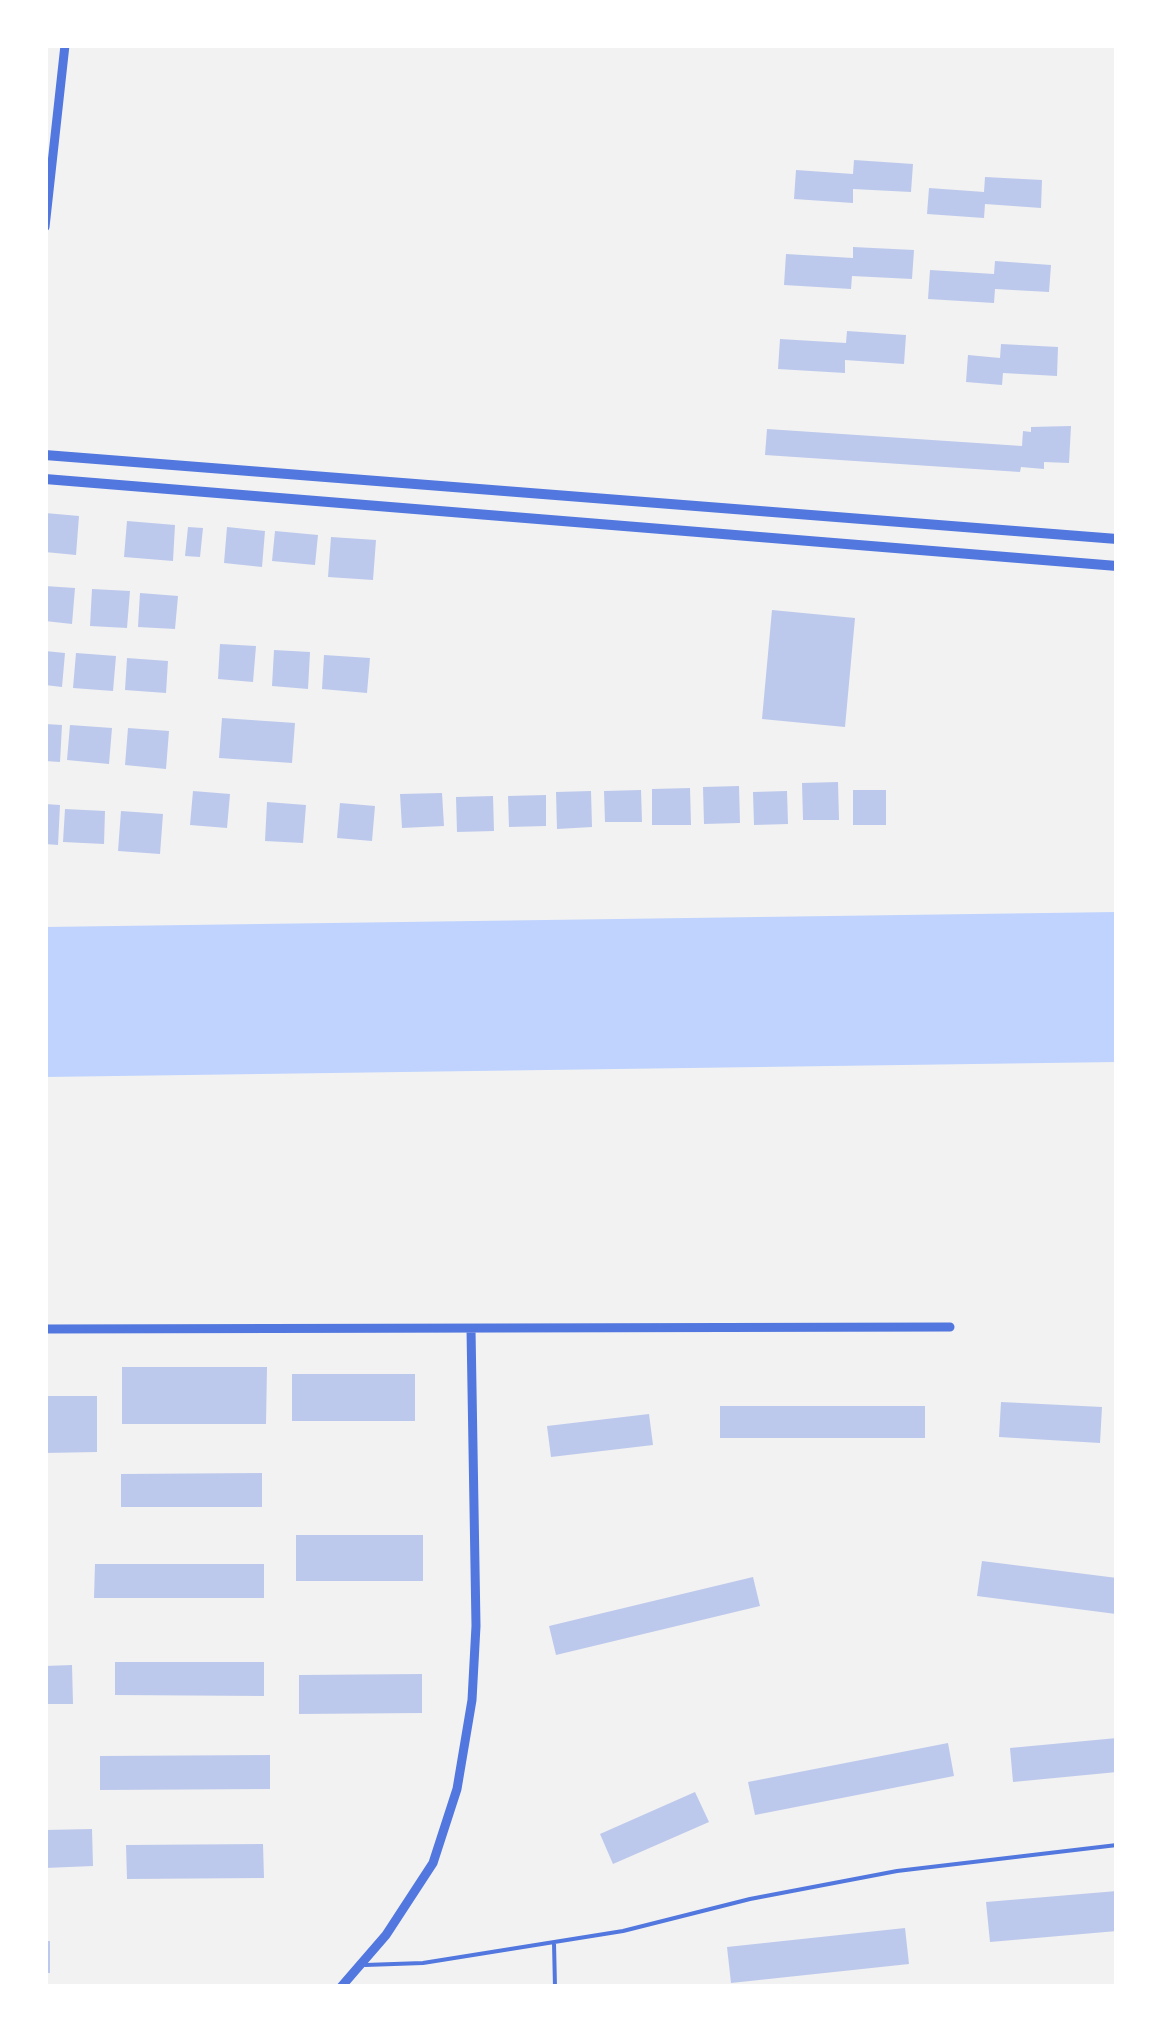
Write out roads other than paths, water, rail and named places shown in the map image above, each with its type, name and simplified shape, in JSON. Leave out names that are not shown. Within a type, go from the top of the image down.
[{"type":"street","points":[[45,227],[65,45]]},
{"type":"street","points":[[45,455],[1117,540]]},
{"type":"street","points":[[45,479],[1117,566]]},
{"type":"street","points":[[45,1329],[950,1327]]},
{"type":"street","points":[[341,1987],[386,1935],[434,1863],[457,1789],[472,1700],[476,1626],[471,1329]]},
{"type":"lane","points":[[360,1965],[423,1964],[554,1943],[896,1871],[1117,1845]]},
{"type":"lane","points":[[554,1943],[554,1987]]},
{"type":"water","points":[[1117,912],[1117,1062],[45,1077],[45,927]]}]
